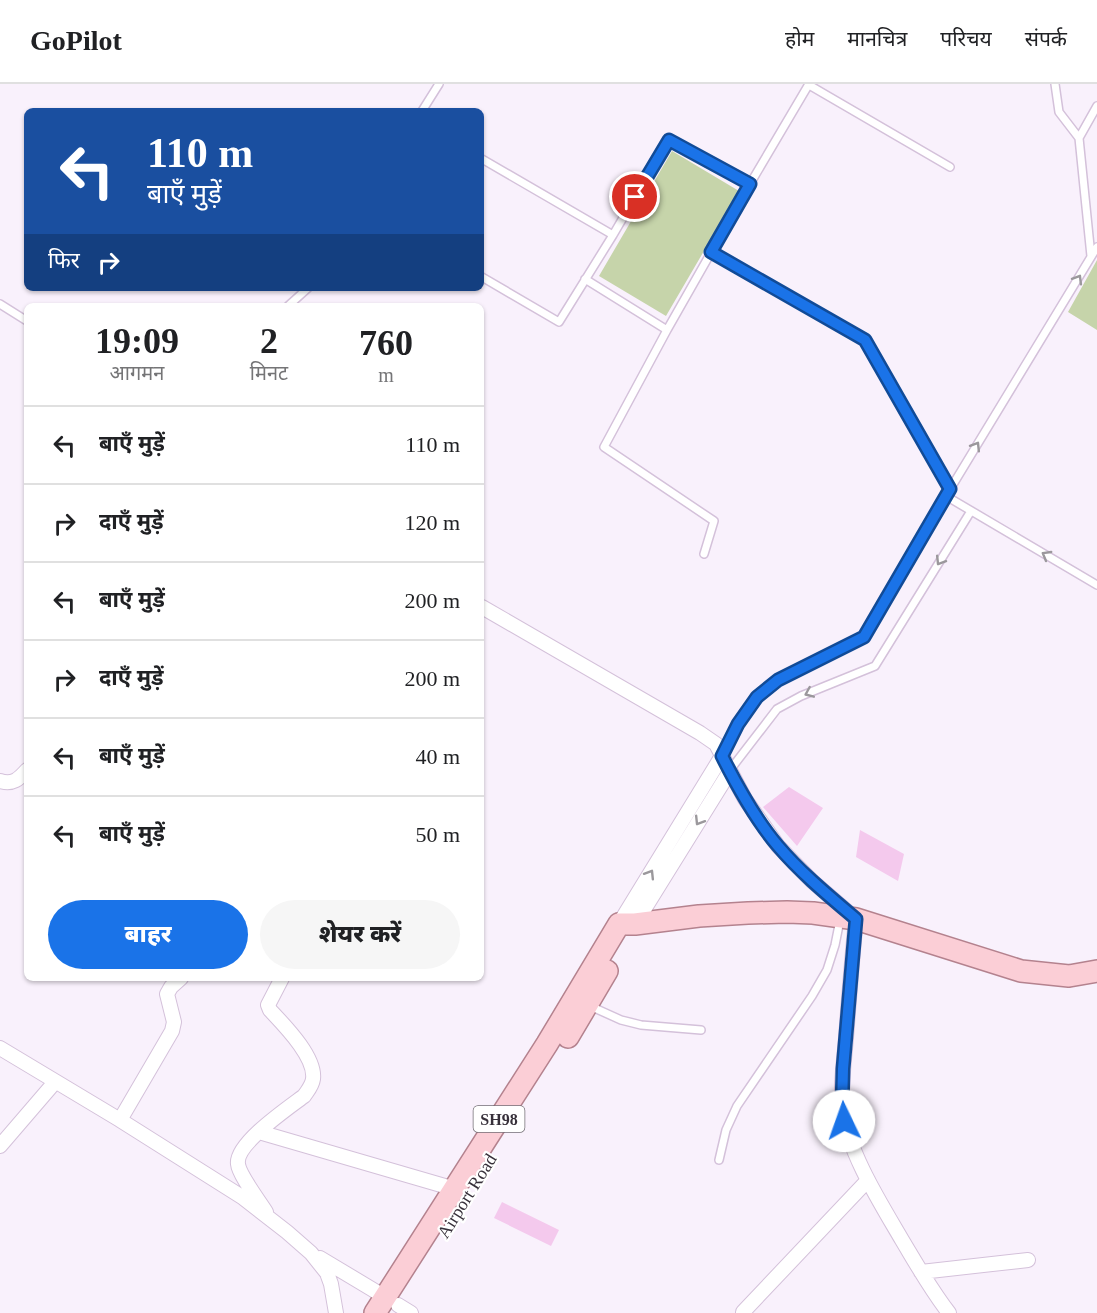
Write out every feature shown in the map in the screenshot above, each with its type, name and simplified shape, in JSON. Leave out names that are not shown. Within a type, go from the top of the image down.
[{"type":"main road","points":[[627,924],[748,913],[813,913],[848,918],[1021,971],[1069,976],[1097,971]]},
{"type":"main road","name":"Airport Road","points":[[392,1308],[588,1005],[627,924]]},
{"type":"main road","name":"SH98","points":[[392,1308],[455,1189],[627,924]]},
{"type":"street","points":[[484,608],[716,744],[745,799],[778,846],[848,918],[842,1108],[844,1121],[868,1180],[921,1272],[949,1313]]},
{"type":"street","points":[[627,924],[722,756]]},
{"type":"street","points":[[627,924],[729,771]]},
{"type":"street","points":[[0,782],[17,780],[24,773]]},
{"type":"street","points":[[120,1120],[171,1031],[174,1022],[167,994],[178,981]]},
{"type":"street","points":[[273,1221],[237,1164],[242,1148],[304,1096],[313,1080],[313,1071],[302,1045],[268,1005],[280,981]]},
{"type":"street","points":[[0,1048],[242,1197],[311,1253],[392,1308]]},
{"type":"street","points":[[0,1146],[55,1082]]},
{"type":"street","points":[[259,1132],[455,1189]]},
{"type":"street","points":[[744,1313],[868,1180]]},
{"type":"street","points":[[311,1253],[327,1272],[336,1313]]},
{"type":"street","points":[[921,1272],[1028,1260]]},
{"type":"lane","points":[[425,108],[439,84]]},
{"type":"lane","points":[[704,554],[714,521],[604,447],[711,252],[809,84],[950,167]]},
{"type":"lane","points":[[1055,84],[1059,112],[1079,138],[1091,256]]},
{"type":"lane","points":[[1079,138],[1097,106]]},
{"type":"lane","points":[[484,278],[559,322],[669,140],[750,184]]},
{"type":"lane","points":[[484,160],[613,235]]},
{"type":"lane","points":[[722,756],[738,724],[757,697],[778,680],[864,637],[948,492],[1097,247]]},
{"type":"lane","points":[[711,252],[865,340],[948,492],[971,511],[1097,585]]},
{"type":"lane","points":[[585,279],[667,330]]},
{"type":"lane","points":[[291,303],[305,291]]},
{"type":"lane","points":[[0,304],[24,319]]},
{"type":"lane","points":[[729,771],[777,710],[801,696],[875,666],[971,511]]},
{"type":"lane","points":[[719,1160],[726,1130],[737,1107],[813,996],[827,970],[835,945],[848,918]]},
{"type":"lane","points":[[588,1005],[621,1020],[641,1025],[701,1030]]},
{"type":"green space","points":[[672,151],[739,191],[666,316],[599,276]]},
{"type":"green space","points":[[1097,260],[1097,330],[1068,312]]},
{"type":"building","points":[[789,787],[823,808],[797,846],[763,807]]},
{"type":"building","points":[[860,830],[904,854],[898,881],[856,857]]},
{"type":"building","points":[[502,1202],[559,1230],[551,1246],[494,1218]]},
{"type":"route","points":[[635,197],[669,140],[750,184],[711,252],[865,340],[950,489],[864,637],[778,680],[757,697],[738,724],[722,756],[745,799],[778,846],[812,881],[856,919],[843,1069],[844,1121]]}]
